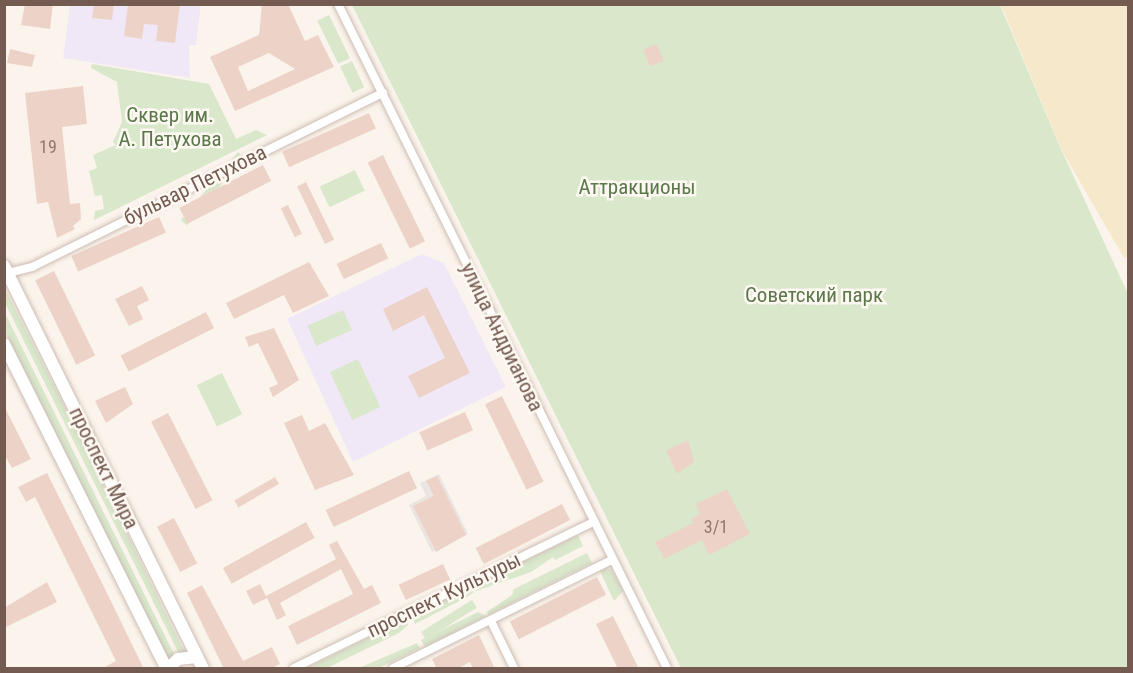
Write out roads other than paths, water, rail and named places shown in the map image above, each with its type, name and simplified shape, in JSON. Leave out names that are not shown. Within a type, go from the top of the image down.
[{"type":"main road","name":"проспект Мира","points":[[6,270],[203,669]]},
{"type":"main road","name":"проспект Мира","points":[[4,344],[167,669]]},
{"type":"main road","points":[[167,669],[178,659],[197,657]]},
{"type":"street","name":"улица Андрианова","points":[[338,4],[667,669]]},
{"type":"street","name":"бульвар Петухова","points":[[6,270],[32,267],[382,93]]},
{"type":"street","name":"проспект Культуры","points":[[294,669],[593,522]]},
{"type":"street","name":"проспект Культуры","points":[[393,669],[612,560]]},
{"type":"street","points":[[491,621],[514,669]]},
{"type":"park label","name":"Сквер им. А. Петухова","points":[[170,127]]},
{"type":"park label","name":"Аттракционы","points":[[637,187]]},
{"type":"park label","name":"Советский парк","points":[[814,295]]}]
